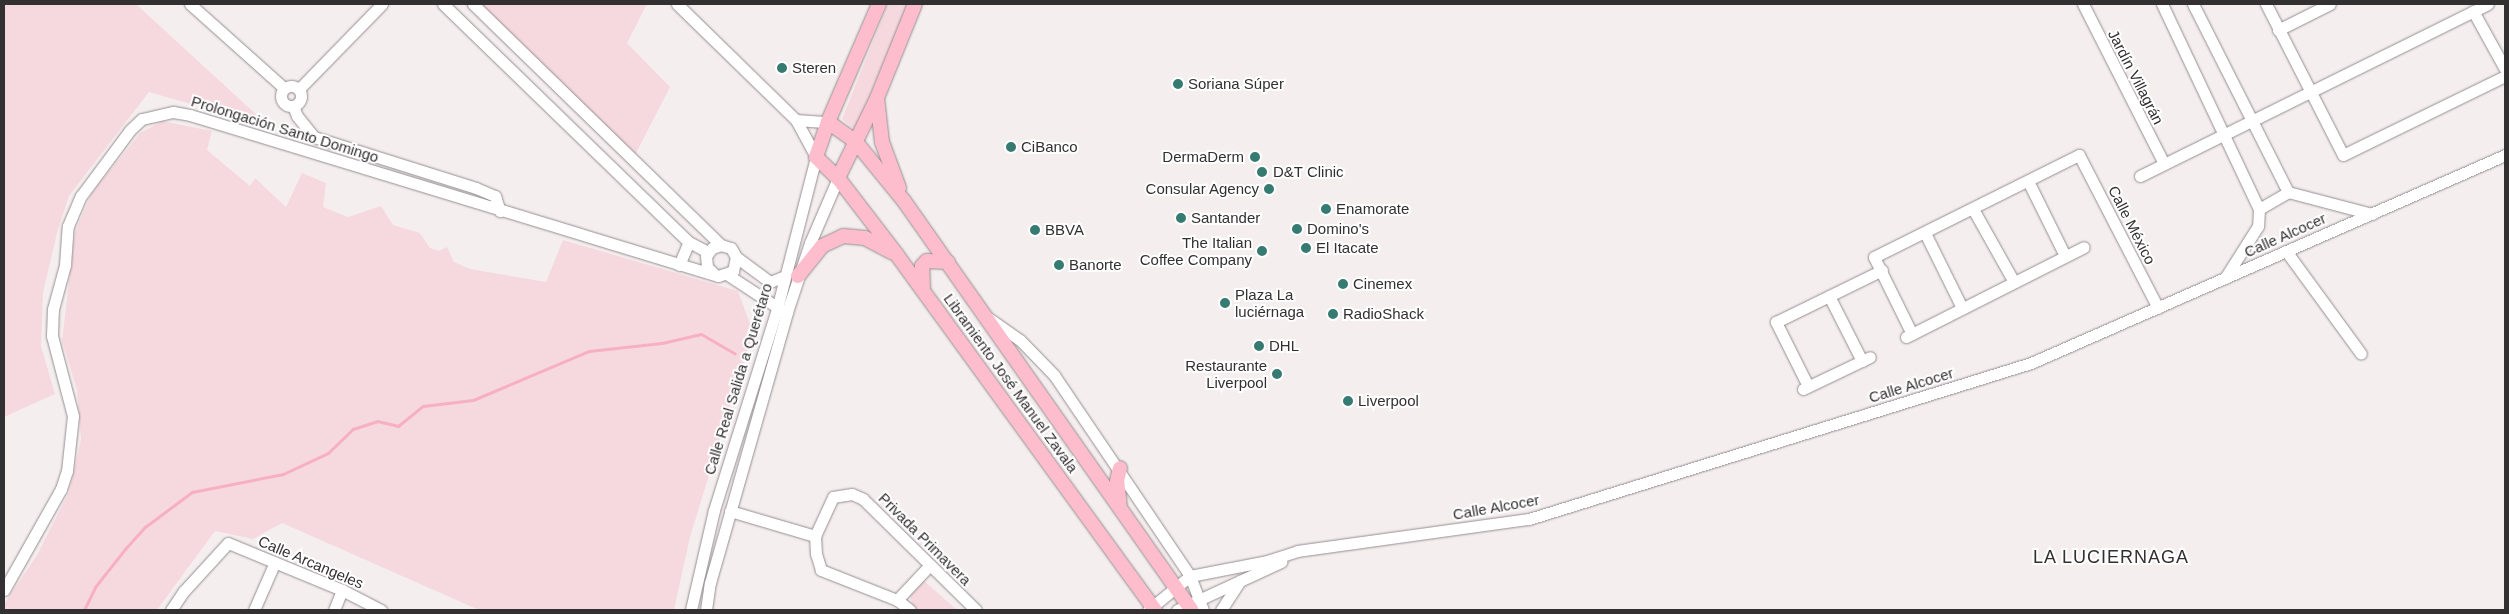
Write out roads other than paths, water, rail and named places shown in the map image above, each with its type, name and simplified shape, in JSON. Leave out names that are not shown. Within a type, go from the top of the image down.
[{"type":"main road","points":[[816,157],[828,122],[879,4]]},
{"type":"main road","points":[[838,178],[876,98],[915,4]]},
{"type":"main road","points":[[876,98],[882,142],[904,201]]},
{"type":"main road","points":[[828,122],[855,141],[904,201]]},
{"type":"main road","name":"Libramiento José Manuel Zavala","points":[[816,157],[838,178],[924,291],[1152,609]]},
{"type":"main road","name":"Libramiento José Manuel Zavala","points":[[904,201],[986,316],[1120,511],[1191,607]]},
{"type":"main road","points":[[792,276],[822,246],[843,236],[865,238],[897,255]]},
{"type":"main road","points":[[924,291],[922,266],[928,261],[948,262]]},
{"type":"main road","points":[[1120,468],[1116,481],[1120,511]]},
{"type":"street","points":[[190,4],[284,88]]},
{"type":"street","points":[[299,89],[382,4]]},
{"type":"street","points":[[443,4],[689,242],[707,254]]},
{"type":"street","points":[[473,4],[721,245],[730,248],[736,257],[770,282],[792,276]]},
{"type":"street","points":[[678,4],[796,120],[816,157]]},
{"type":"street","name":"Jardín Villagrán","points":[[2083,4],[2164,164]]},
{"type":"street","points":[[2162,4],[2225,132],[2259,209],[2258,226],[2225,278]]},
{"type":"street","points":[[2193,4],[2288,192]]},
{"type":"street","points":[[2266,4],[2308,90],[2343,155],[2505,76]]},
{"type":"street","points":[[2278,30],[2330,4]]},
{"type":"street","points":[[2140,176],[2225,132],[2253,120],[2308,90],[2488,4]]},
{"type":"street","points":[[2473,10],[2505,69]]},
{"type":"street","points":[[284,88],[294,86],[299,89],[301,99],[293,106]]},
{"type":"street","points":[[284,88],[281,98],[284,103],[293,106],[297,116],[314,137],[476,188],[495,196],[500,211]]},
{"type":"street","name":"Prolongación Santo Domingo","points":[[4,590],[61,489],[69,462],[72,416],[52,336],[53,309],[65,265],[68,226],[81,196],[130,130],[142,119],[173,112],[190,115],[500,211],[714,274]]},
{"type":"street","points":[[796,120],[828,122]]},
{"type":"street","name":"Calle México","points":[[2028,181],[2079,155],[2158,308]]},
{"type":"street","name":"Calle Alcocer","points":[[1152,609],[1175,586],[1190,576],[1266,561],[1297,551],[1529,519],[2030,363],[2505,155]]},
{"type":"street","name":"Calle Real Salida a Querétaro","points":[[706,610],[710,583],[792,276],[816,157]]},
{"type":"street","name":"Calle Real Salida a Querétaro","points":[[792,276],[838,178]]},
{"type":"street","points":[[2065,256],[2028,181],[1874,257],[1882,270],[1908,336],[2084,247]]},
{"type":"street","points":[[2259,209],[2288,192],[2372,214]]},
{"type":"street","points":[[1974,209],[2014,282]]},
{"type":"street","points":[[1926,233],[1962,308]]},
{"type":"street","points":[[685,267],[689,242]]},
{"type":"street","points":[[685,267],[721,245]]},
{"type":"street","points":[[2286,251],[2361,354]]},
{"type":"street","points":[[707,254],[707,267],[714,274],[728,275],[782,310]]},
{"type":"street","points":[[728,275],[736,267],[736,257]]},
{"type":"street","points":[[1829,296],[1866,359],[1805,388],[1776,322],[1829,296],[1882,270]]},
{"type":"street","name":"Calle Real Salida a Querétaro","points":[[691,610],[714,510],[782,310]]},
{"type":"street","points":[[986,316],[1020,340],[1054,375],[1120,468],[1190,576],[1191,607]]},
{"type":"street","name":"Privada Primavera","points":[[815,536],[833,496],[852,494],[863,499],[976,610]]},
{"type":"street","points":[[730,511],[815,536],[816,554],[822,570],[897,600],[910,610]]},
{"type":"street","name":"Calle Arcangeles","points":[[171,610],[184,591],[228,543],[342,590],[381,610]]},
{"type":"street","name":"Calle Alcocer","points":[[1191,607],[1240,581],[1276,565],[1297,551]]},
{"type":"street","points":[[254,610],[275,562]]},
{"type":"street","points":[[897,600],[930,565]]},
{"type":"street","points":[[1221,610],[1240,581]]},
{"type":"street","points":[[334,610],[342,590]]},
{"type":"waterway","points":[[84,610],[95,587],[145,527],[192,492],[283,474],[328,453],[353,429],[377,421],[398,426],[423,406],[473,400],[589,351],[662,343],[701,334],[735,354]]},
{"type":"place","name":"Steren","points":[[782,68]]},
{"type":"place","name":"Soriana Súper","points":[[1178,84]]},
{"type":"place","name":"CiBanco","points":[[1011,147]]},
{"type":"place","name":"DermaDerm","points":[[1255,157]]},
{"type":"place","name":"D&T Clinic","points":[[1262,172]]},
{"type":"place","name":"Consular Agency","points":[[1269,189]]},
{"type":"place","name":"Enamorate","points":[[1326,209]]},
{"type":"place","name":"Santander","points":[[1181,218]]},
{"type":"place","name":"Domino's","points":[[1297,229]]},
{"type":"place","name":"BBVA","points":[[1035,230]]},
{"type":"place","name":"El Itacate","points":[[1306,248]]},
{"type":"place","name":"The Italian Coffee Company","points":[[1262,251]]},
{"type":"place","name":"Banorte","points":[[1059,265]]},
{"type":"place","name":"Cinemex","points":[[1343,284]]},
{"type":"place","name":"Plaza La luciérnaga","points":[[1225,303]]},
{"type":"place","name":"RadioShack","points":[[1333,314]]},
{"type":"place","name":"DHL","points":[[1259,346]]},
{"type":"place","name":"Restaurante Liverpool","points":[[1277,374]]},
{"type":"place","name":"Liverpool","points":[[1348,401]]},
{"type":"district","name":"LA LUCIERNAGA","points":[[2111,557]]}]
